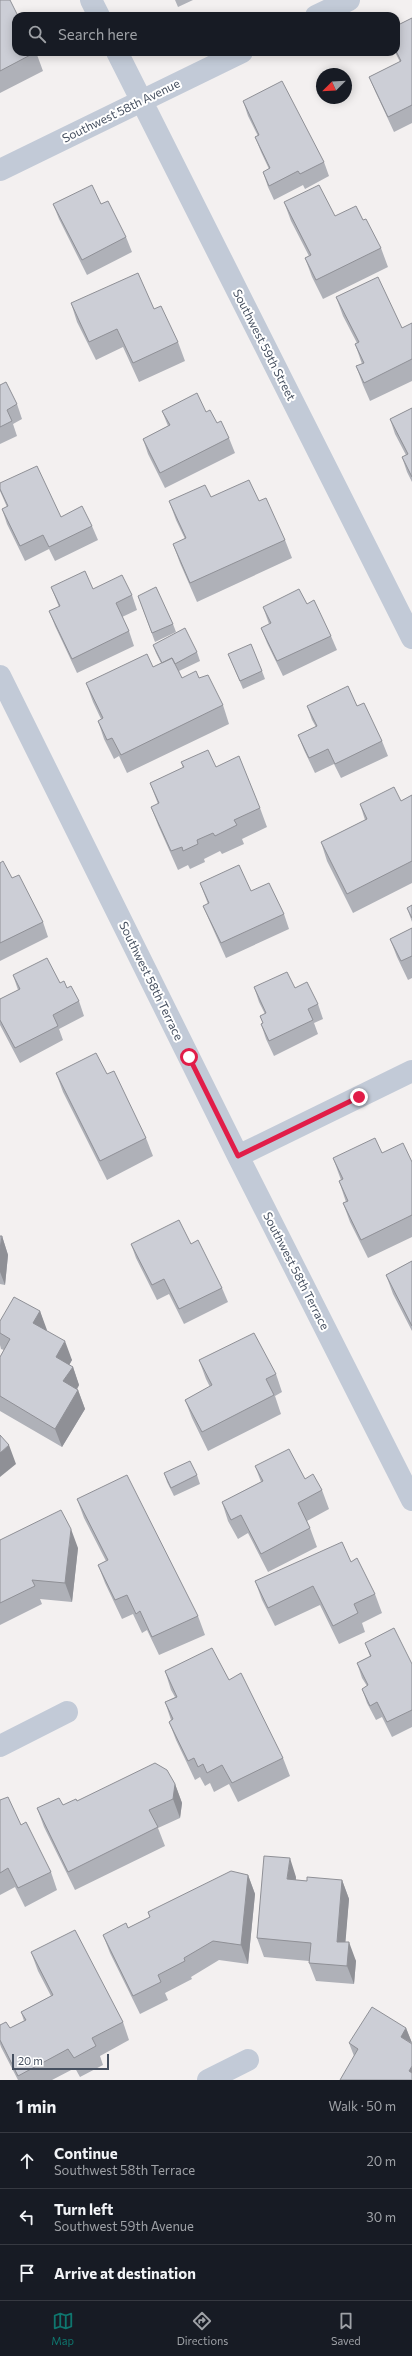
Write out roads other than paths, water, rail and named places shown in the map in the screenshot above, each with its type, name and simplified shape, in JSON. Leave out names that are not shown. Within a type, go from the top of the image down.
[{"type":"street","points":[[91,0],[97,12]]},
{"type":"street","points":[[324,12],[349,0]]},
{"type":"street","name":"Southwest 59th Street","points":[[119,56],[412,638]]},
{"type":"street","name":"Southwest 58th Avenue","points":[[0,170],[234,56]]},
{"type":"street","name":"Southwest 58th Terrace","points":[[0,676],[238,1156],[412,1500]]},
{"type":"street","points":[[238,1156],[412,1071]]},
{"type":"street","points":[[0,1746],[67,1712]]},
{"type":"street","points":[[208,2080],[248,2060]]}]
